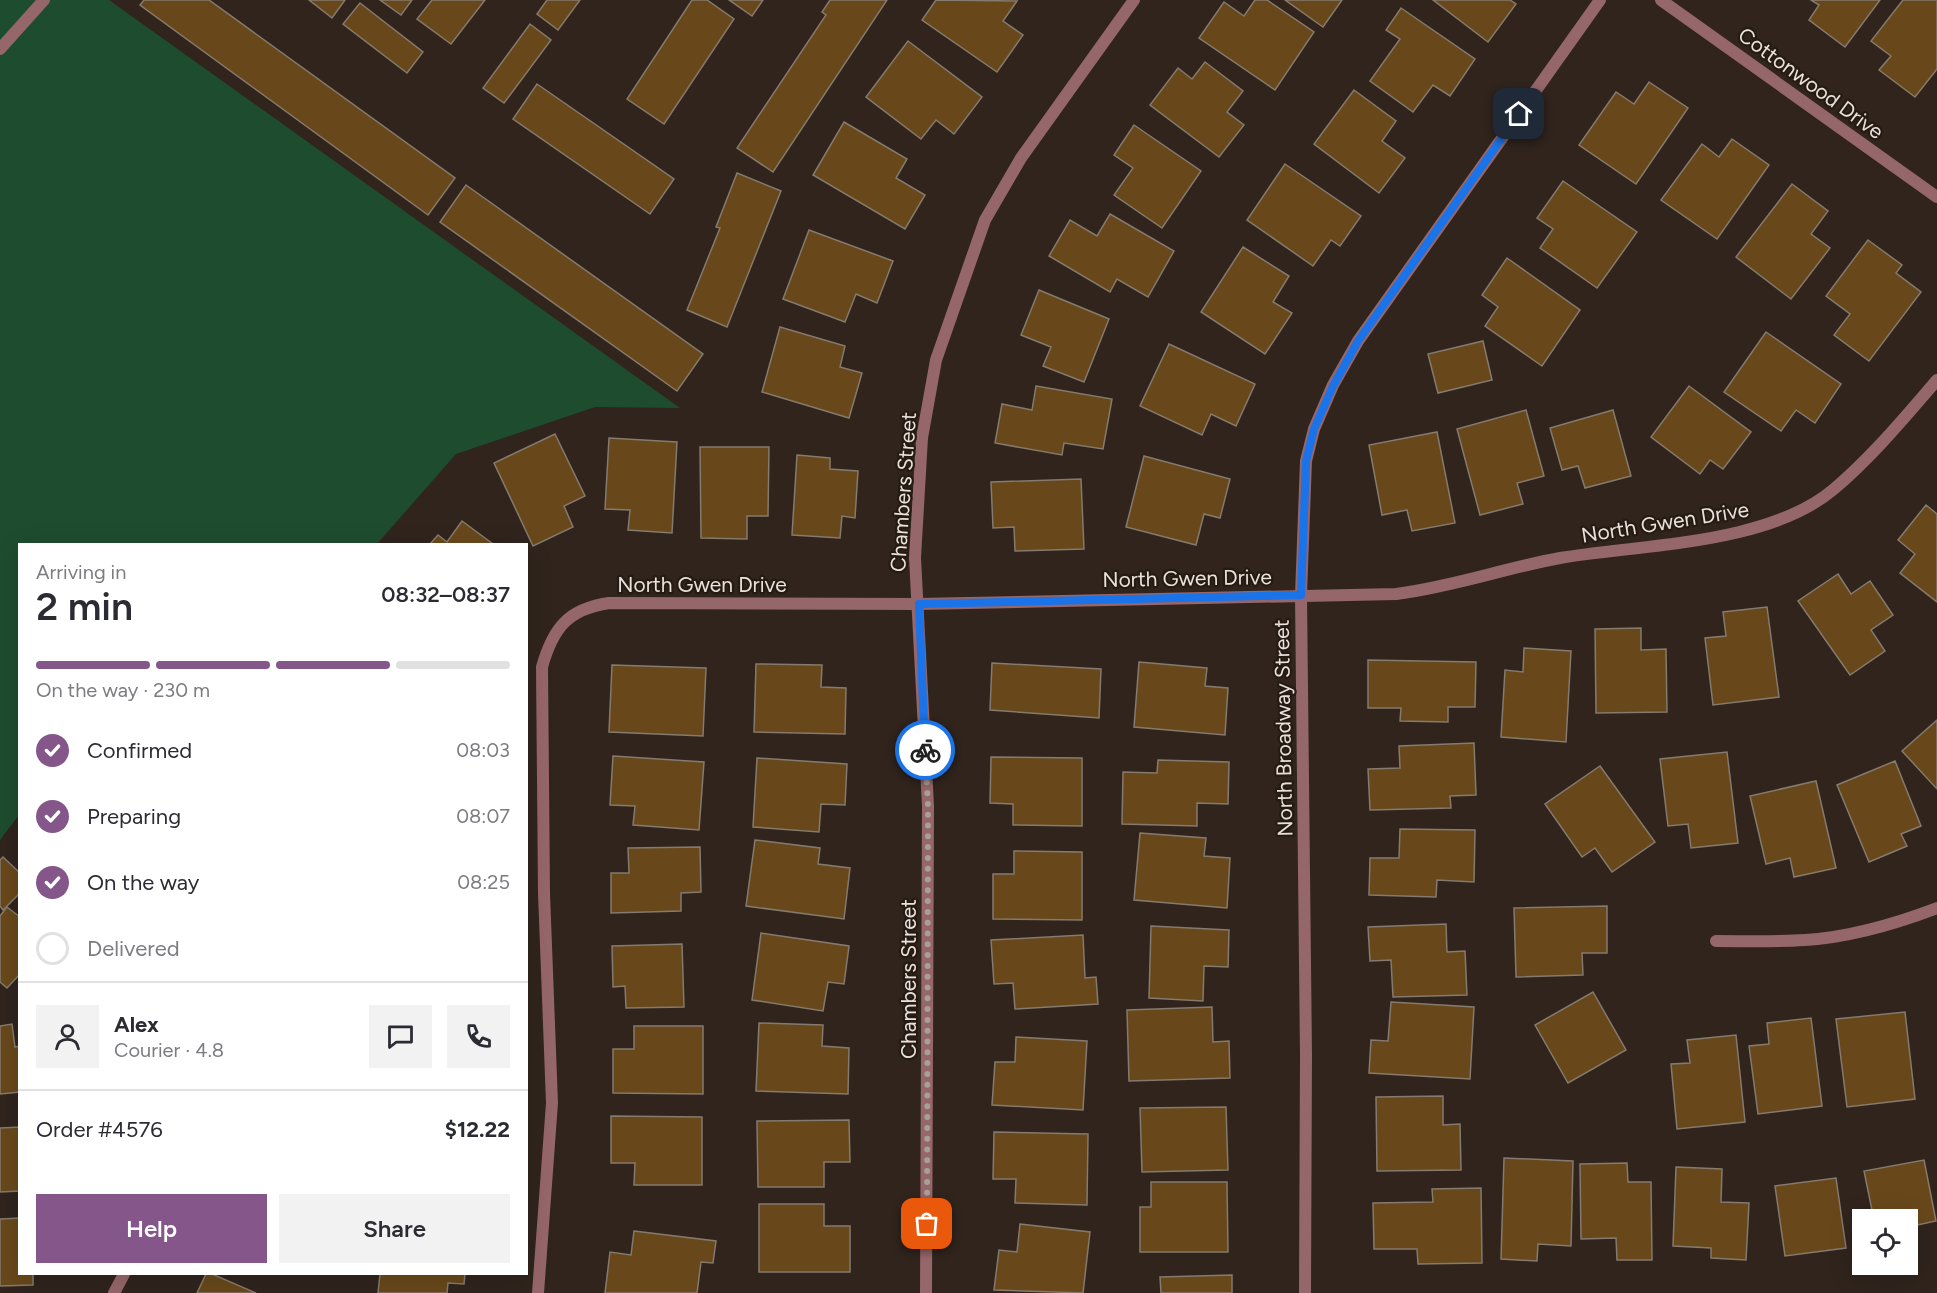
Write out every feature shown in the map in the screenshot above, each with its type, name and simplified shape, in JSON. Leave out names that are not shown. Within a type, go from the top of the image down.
[{"type":"street","points":[[0,49],[44,0]]},
{"type":"street","name":"Chambers Street","points":[[926,1293],[928,806],[915,558],[922,438],[936,360],[985,220],[1021,158],[1134,0]]},
{"type":"street","name":"North Broadway Street","points":[[1305,1293],[1306,1055],[1301,595],[1306,461],[1314,429],[1333,386],[1358,341],[1600,0]]},
{"type":"street","name":"Cottonwood Drive","points":[[1661,0],[1937,197]]},
{"type":"street","name":"North Gwen Drive","points":[[538,1293],[552,1103],[544,893],[542,667],[550,640],[574,613],[587,606],[609,603],[919,604],[1396,594],[1435,589],[1558,558],[1743,533],[1806,507],[1833,490],[1891,433],[1937,380]]},
{"type":"street","points":[[1716,941],[1825,938],[1901,921],[1937,908]]},
{"type":"street","points":[[114,1293],[123,1275]]},
{"type":"green space","points":[[0,0],[109,0],[680,408],[595,407],[456,454],[378,543],[18,543],[18,816],[0,840]]},
{"type":"building","points":[[144,0],[209,0],[455,178],[428,215],[140,5]]},
{"type":"building","points":[[309,0],[345,0],[332,18]]},
{"type":"building","points":[[380,0],[412,0],[401,15]]},
{"type":"building","points":[[432,0],[485,0],[451,44],[417,19]]},
{"type":"building","points":[[547,0],[580,0],[558,30],[537,14]]},
{"type":"building","points":[[692,0],[707,0],[734,19],[664,124],[627,99]]},
{"type":"building","points":[[729,0],[763,0],[752,16]]},
{"type":"building","points":[[830,0],[887,0],[773,172],[737,148],[826,15],[822,12]]},
{"type":"building","points":[[936,0],[1017,1],[1003,21],[1023,35],[997,72],[922,20]]},
{"type":"building","points":[[1255,0],[1267,0],[1314,32],[1275,90],[1199,38],[1224,2],[1244,16]]},
{"type":"building","points":[[1285,0],[1342,0],[1323,27]]},
{"type":"building","points":[[1433,0],[1510,0],[1516,4],[1488,42]]},
{"type":"building","points":[[1811,0],[1880,0],[1845,47],[1809,20],[1819,5]]},
{"type":"building","points":[[1903,0],[1937,0],[1937,69],[1915,97],[1879,70],[1891,56],[1871,41]]},
{"type":"building","points":[[360,3],[423,52],[407,73],[343,24]]},
{"type":"building","points":[[1401,8],[1475,59],[1450,96],[1433,85],[1413,112],[1370,81],[1400,39],[1386,30]]},
{"type":"building","points":[[530,24],[551,40],[504,103],[483,88]]},
{"type":"building","points":[[908,41],[982,97],[954,134],[936,120],[921,139],[866,97]]},
{"type":"building","points":[[1205,62],[1243,91],[1227,112],[1244,125],[1219,157],[1150,105],[1178,68],[1192,79]]},
{"type":"building","points":[[1649,82],[1688,108],[1636,184],[1579,145],[1616,92],[1634,104]]},
{"type":"building","points":[[537,84],[674,179],[650,214],[513,119]]},
{"type":"building","points":[[1354,90],[1396,121],[1382,141],[1405,158],[1379,193],[1314,144]]},
{"type":"building","points":[[844,122],[907,159],[896,178],[925,195],[905,229],[813,175]]},
{"type":"building","points":[[1134,125],[1201,171],[1162,228],[1114,195],[1133,168],[1114,155]]},
{"type":"building","points":[[1732,139],[1769,165],[1717,239],[1661,200],[1702,144],[1719,157]]},
{"type":"building","points":[[1285,164],[1361,216],[1340,246],[1331,240],[1313,266],[1247,220]]},
{"type":"building","points":[[737,173],[781,191],[727,327],[687,310],[720,228],[716,227]]},
{"type":"building","points":[[1563,181],[1637,232],[1597,288],[1540,248],[1553,229],[1537,218]]},
{"type":"building","points":[[1792,184],[1828,211],[1811,234],[1830,248],[1791,299],[1736,257]]},
{"type":"building","points":[[466,185],[703,354],[677,391],[440,222]]},
{"type":"building","points":[[1110,214],[1174,251],[1148,297],[1117,279],[1110,292],[1049,256],[1070,220],[1097,236]]},
{"type":"building","points":[[809,230],[893,261],[877,303],[856,294],[845,322],[783,299]]},
{"type":"building","points":[[1868,240],[1902,265],[1896,273],[1921,292],[1869,361],[1834,335],[1850,314],[1826,296]]},
{"type":"building","points":[[1243,247],[1289,276],[1273,302],[1292,313],[1265,354],[1201,312]]},
{"type":"building","points":[[1507,258],[1580,310],[1542,366],[1485,326],[1498,307],[1482,295]]},
{"type":"building","points":[[1039,290],[1109,319],[1084,382],[1043,366],[1051,347],[1021,335]]},
{"type":"building","points":[[780,327],[845,346],[840,367],[862,373],[849,418],[762,392]]},
{"type":"building","points":[[1766,332],[1841,384],[1815,423],[1796,410],[1781,431],[1724,392]]},
{"type":"building","points":[[1483,341],[1492,380],[1438,393],[1428,354]]},
{"type":"building","points":[[1169,344],[1255,384],[1236,426],[1211,414],[1202,435],[1140,406]]},
{"type":"building","points":[[1036,386],[1112,399],[1103,449],[1064,443],[1062,455],[995,443],[1002,404],[1032,410]]},
{"type":"building","points":[[1689,386],[1751,432],[1723,469],[1710,460],[1700,474],[1651,437]]},
{"type":"building","points":[[1526,410],[1544,476],[1517,483],[1523,504],[1480,515],[1457,429]]},
{"type":"building","points":[[1613,410],[1631,476],[1585,488],[1578,466],[1562,470],[1550,428]]},
{"type":"building","points":[[1437,432],[1455,523],[1412,531],[1407,510],[1382,515],[1369,445]]},
{"type":"building","points":[[555,434],[585,496],[564,506],[573,527],[533,546],[494,463]]},
{"type":"building","points":[[609,438],[677,442],[672,533],[628,530],[630,510],[605,509]]},
{"type":"building","points":[[700,447],[769,447],[768,516],[747,516],[747,539],[701,538]]},
{"type":"building","points":[[797,455],[830,458],[830,469],[858,471],[855,518],[842,516],[840,538],[792,535]]},
{"type":"building","points":[[1144,456],[1230,479],[1220,518],[1204,514],[1196,545],[1126,527]]},
{"type":"building","points":[[1081,479],[1084,549],[1015,551],[1014,527],[993,528],[991,482]]},
{"type":"building","points":[[1926,505],[1937,514],[1937,602],[1900,573],[1915,554],[1898,540]]},
{"type":"building","points":[[462,521],[492,543],[431,543],[438,535],[447,542]]},
{"type":"building","points":[[1838,574],[1851,594],[1870,581],[1893,615],[1871,630],[1885,651],[1850,675],[1798,601]]},
{"type":"building","points":[[1767,607],[1779,697],[1713,705],[1705,638],[1726,636],[1723,612]]},
{"type":"building","points":[[1641,628],[1641,650],[1666,649],[1667,712],[1596,713],[1595,629]]},
{"type":"building","points":[[1524,648],[1571,651],[1566,742],[1501,737],[1505,670],[1523,672]]},
{"type":"building","points":[[1368,660],[1476,662],[1475,707],[1448,707],[1448,722],[1400,721],[1401,708],[1368,708]]},
{"type":"building","points":[[1139,662],[1207,668],[1205,686],[1228,688],[1225,735],[1134,727]]},
{"type":"building","points":[[992,663],[1101,669],[1099,718],[990,710]]},
{"type":"building","points":[[756,664],[822,665],[821,687],[846,688],[845,734],[754,732]]},
{"type":"building","points":[[612,665],[706,668],[703,736],[609,732]]},
{"type":"building","points":[[1937,720],[1937,789],[1902,751]]},
{"type":"building","points":[[1474,743],[1476,795],[1450,796],[1451,808],[1370,810],[1368,769],[1400,768],[1399,746]]},
{"type":"building","points":[[1727,752],[1738,843],[1691,848],[1688,824],[1668,826],[1660,759]]},
{"type":"building","points":[[613,756],[704,762],[699,830],[633,825],[635,806],[610,805]]},
{"type":"building","points":[[991,757],[1082,758],[1082,826],[1013,825],[1013,804],[990,803]]},
{"type":"building","points":[[757,758],[847,764],[845,805],[821,804],[819,832],[753,827]]},
{"type":"building","points":[[1158,760],[1229,762],[1228,804],[1197,803],[1197,826],[1122,824],[1123,772],[1157,773]]},
{"type":"building","points":[[1895,761],[1921,826],[1901,834],[1907,846],[1869,862],[1837,785]]},
{"type":"building","points":[[1600,766],[1655,842],[1612,872],[1595,848],[1582,857],[1545,804]]},
{"type":"building","points":[[1816,781],[1836,868],[1794,877],[1790,858],[1766,864],[1750,796]]},
{"type":"building","points":[[1400,829],[1475,830],[1474,882],[1437,880],[1436,897],[1369,895],[1370,858],[1399,858]]},
{"type":"building","points":[[1140,833],[1206,838],[1204,856],[1230,858],[1227,908],[1134,900]]},
{"type":"building","points":[[755,840],[820,848],[818,864],[850,868],[844,919],[746,906]]},
{"type":"building","points":[[700,847],[701,892],[681,893],[681,911],[611,913],[611,873],[629,873],[628,848]]},
{"type":"building","points":[[1014,851],[1082,852],[1082,920],[993,919],[993,874],[1014,874]]},
{"type":"building","points":[[3,857],[18,871],[18,895],[3,910],[0,906],[0,860]]},
{"type":"building","points":[[1607,906],[1607,953],[1582,953],[1583,975],[1516,977],[1514,908]]},
{"type":"building","points":[[7,907],[18,915],[18,976],[7,988],[0,982],[0,916]]},
{"type":"building","points":[[1446,924],[1447,952],[1465,951],[1467,995],[1393,997],[1391,960],[1370,961],[1368,927]]},
{"type":"building","points":[[1151,926],[1229,930],[1228,967],[1204,966],[1203,1001],[1149,998]]},
{"type":"building","points":[[761,933],[849,946],[844,984],[828,982],[823,1011],[752,1000]]},
{"type":"building","points":[[1083,935],[1085,978],[1096,977],[1098,1004],[1015,1009],[1013,983],[994,984],[991,940]]},
{"type":"building","points":[[682,944],[684,1007],[626,1008],[625,986],[613,987],[612,946]]},
{"type":"building","points":[[1593,992],[1626,1050],[1568,1083],[1535,1025]]},
{"type":"building","points":[[1391,1002],[1474,1007],[1470,1079],[1369,1073],[1371,1040],[1388,1041]]},
{"type":"building","points":[[1212,1007],[1213,1042],[1229,1041],[1230,1078],[1129,1081],[1127,1010]]},
{"type":"building","points":[[1905,1012],[1915,1099],[1847,1107],[1836,1019]]},
{"type":"building","points":[[1811,1018],[1822,1106],[1758,1114],[1749,1046],[1769,1044],[1767,1023]]},
{"type":"building","points":[[759,1023],[823,1025],[822,1046],[849,1048],[848,1094],[756,1091]]},
{"type":"building","points":[[12,1024],[15,1047],[18,1046],[18,1092],[0,1094],[0,1026]]},
{"type":"building","points":[[634,1026],[703,1026],[703,1094],[613,1093],[613,1049],[634,1049]]},
{"type":"building","points":[[1736,1035],[1745,1122],[1677,1129],[1671,1064],[1690,1063],[1687,1040]]},
{"type":"building","points":[[1016,1037],[1087,1041],[1083,1110],[992,1105],[995,1062],[1015,1062]]},
{"type":"building","points":[[1443,1096],[1443,1125],[1460,1124],[1461,1170],[1377,1171],[1376,1097]]},
{"type":"building","points":[[1226,1107],[1228,1170],[1142,1172],[1140,1108]]},
{"type":"building","points":[[611,1116],[702,1117],[702,1185],[634,1185],[635,1163],[611,1163]]},
{"type":"building","points":[[849,1120],[850,1162],[824,1162],[824,1187],[758,1187],[757,1121]]},
{"type":"building","points":[[18,1127],[18,1191],[0,1192],[0,1128]]},
{"type":"building","points":[[994,1132],[1088,1134],[1087,1205],[1015,1203],[1016,1179],[993,1179]]},
{"type":"building","points":[[1504,1158],[1573,1161],[1571,1246],[1538,1244],[1537,1261],[1501,1259]]},
{"type":"building","points":[[1924,1160],[1936,1221],[1918,1225],[1918,1209],[1872,1209],[1864,1171]]},
{"type":"building","points":[[1627,1163],[1628,1182],[1651,1182],[1652,1260],[1617,1260],[1616,1238],[1581,1239],[1580,1164]]},
{"type":"building","points":[[1676,1167],[1722,1169],[1721,1202],[1749,1203],[1746,1260],[1711,1258],[1711,1248],[1673,1246]]},
{"type":"building","points":[[1836,1178],[1846,1248],[1785,1256],[1775,1186]]},
{"type":"building","points":[[1151,1182],[1227,1182],[1228,1252],[1140,1252],[1140,1207],[1151,1207]]},
{"type":"building","points":[[1481,1188],[1482,1263],[1418,1264],[1417,1249],[1374,1249],[1373,1203],[1433,1202],[1432,1189]]},
{"type":"building","points":[[759,1204],[824,1204],[824,1226],[850,1226],[850,1272],[759,1272]]},
{"type":"building","points":[[18,1218],[18,1275],[33,1275],[33,1285],[0,1286],[0,1219]]},
{"type":"building","points":[[1020,1224],[1090,1232],[1083,1293],[994,1290],[999,1250],[1017,1252]]},
{"type":"building","points":[[634,1231],[716,1241],[713,1263],[701,1262],[697,1293],[605,1293],[610,1252],[631,1255]]},
{"type":"building","points":[[206,1275],[214,1275],[256,1293],[197,1293]]},
{"type":"building","points":[[380,1275],[465,1275],[464,1284],[448,1283],[447,1293],[378,1293]]},
{"type":"building","points":[[1232,1275],[1232,1293],[1161,1293],[1160,1277]]},
{"type":"way so far","points":[[925,750],[928,806],[927,1224]]},
{"type":"route","points":[[925,750],[919,604],[1301,595],[1306,461],[1314,429],[1333,386],[1358,341],[1519,114]]}]
